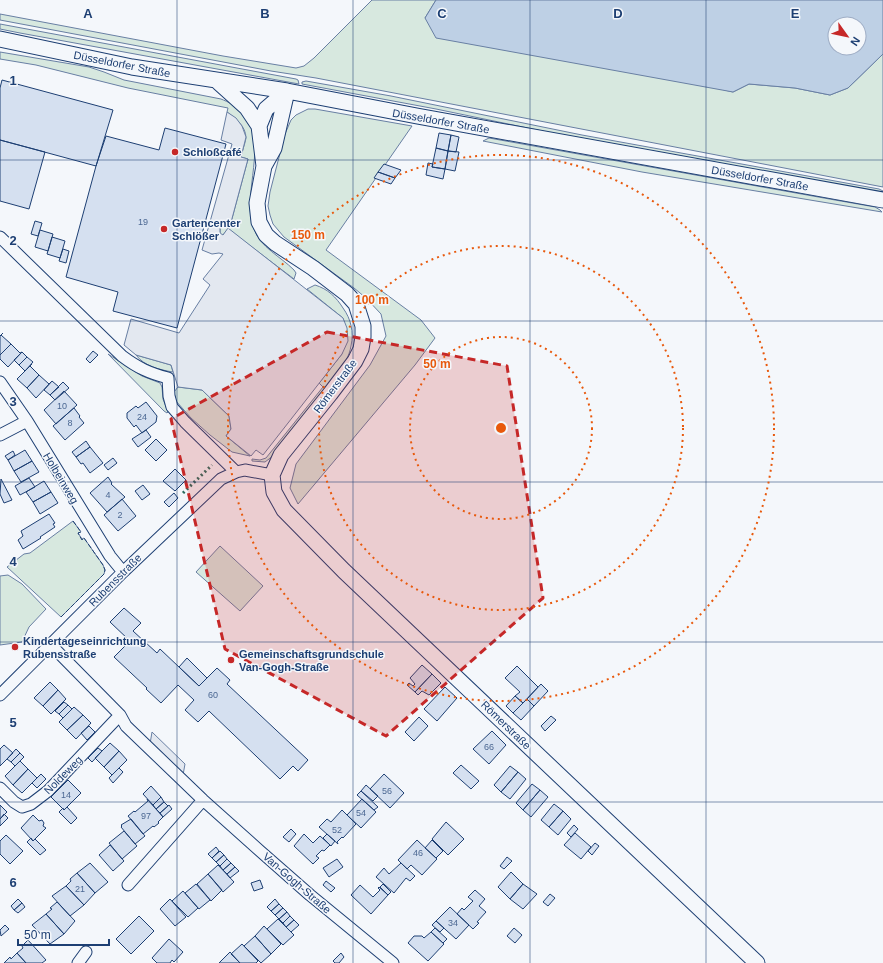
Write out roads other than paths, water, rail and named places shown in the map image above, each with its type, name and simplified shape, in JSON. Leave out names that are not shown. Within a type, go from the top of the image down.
[{"type":"street","name":"Düsseldorfer Straße","points":[[0,39],[132,67],[287,91],[413,116],[883,200]]},
{"type":"street","points":[[217,81],[247,108],[259,126]]},
{"type":"street","name":"Römerstraße","points":[[287,91],[266,108],[259,126],[264,166],[257,203],[259,222],[266,235],[275,243],[313,268],[346,294],[356,304],[363,326],[361,349],[355,361],[281,455],[272,475],[274,492],[284,510],[344,571],[757,963]]},
{"type":"street","name":"Römerstraße","points":[[264,166],[274,148],[287,91]]},
{"type":"street","points":[[0,237],[122,356],[138,367],[168,378],[169,396],[172,407],[185,422],[236,472],[245,470],[272,475]]},
{"type":"street","name":"Holbeinweg","points":[[0,382],[27,421],[110,556],[123,572]]},
{"type":"street","points":[[0,435],[27,421]]},
{"type":"street","name":"Rubensstraße","points":[[0,695],[123,572],[221,479],[236,472]]},
{"type":"street","name":"Van-Gogh-Straße","points":[[50,644],[120,716],[126,726],[203,800],[310,895],[393,963]]},
{"type":"street","name":"Noldeweg","points":[[0,788],[14,802],[22,807],[31,804],[48,791],[120,716]]},
{"type":"street","points":[[128,885],[203,800]]},
{"type":"street","points":[[78,963],[86,952]]},
{"type":"water","points":[[436,0],[883,0],[883,54],[848,88],[830,95],[795,88],[749,84],[733,92],[436,38],[425,18]]},
{"type":"place","name":"Schloßcafé","points":[[175,152]]},
{"type":"place","name":"Gartencenter Schlößer","points":[[164,229]]},
{"type":"place","name":"Kindertageseinrichtung Rubensstraße","points":[[15,647]]},
{"type":"place","name":"Gemeinschaftsgrundschule Van-Gogh-Straße","points":[[231,660]]}]
